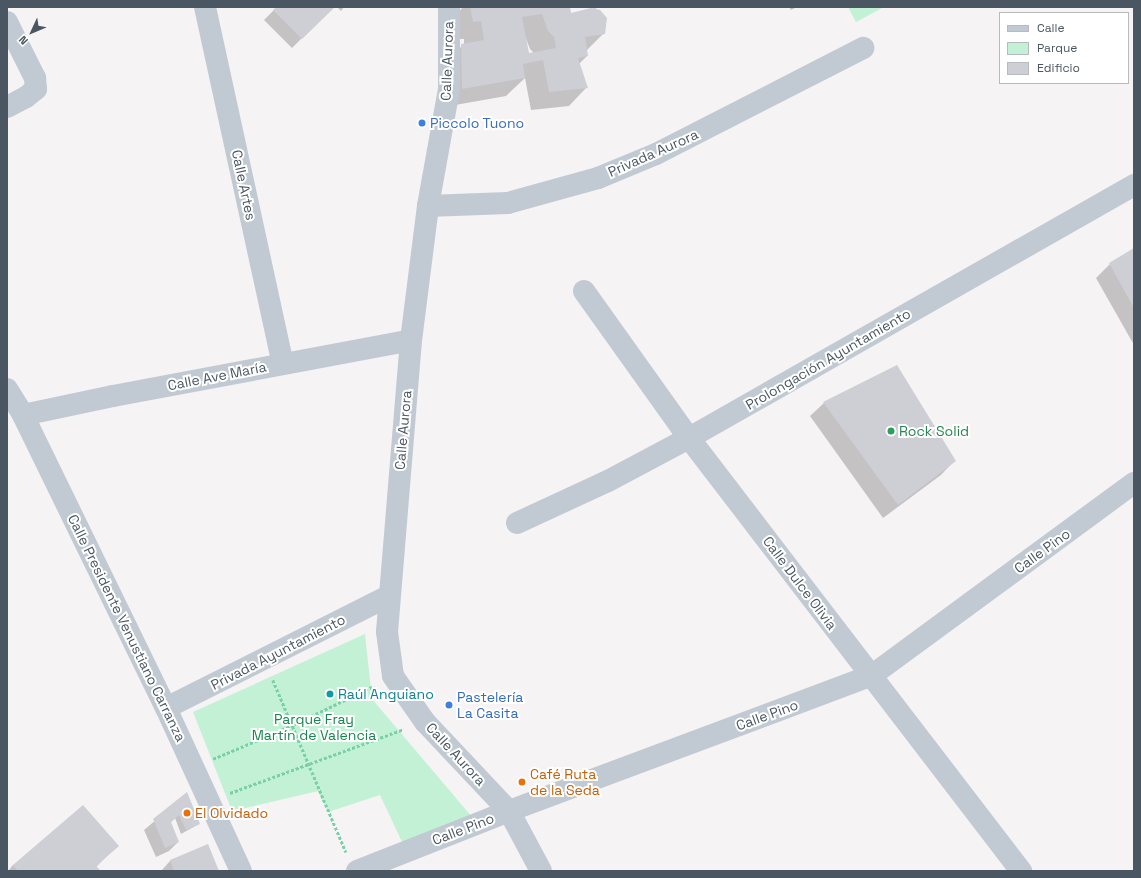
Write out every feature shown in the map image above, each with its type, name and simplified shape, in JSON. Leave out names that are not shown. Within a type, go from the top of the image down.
[{"type":"street","name":"Calle Artes","points":[[205,7],[283,364]]},
{"type":"street","name":"Calle Aurora","points":[[449,7],[449,89],[428,206],[411,340],[387,632],[393,676],[425,722],[509,812],[541,871]]},
{"type":"street","points":[[7,22],[35,78],[36,89],[26,97],[7,107]]},
{"type":"street","name":"Privada Aurora","points":[[428,206],[508,203],[598,178],[669,148],[863,48]]},
{"type":"street","name":"Prolongación Ayuntamiento","points":[[517,523],[608,481],[689,438],[1134,185]]},
{"type":"street","name":"Calle Dulce Olivia","points":[[584,291],[689,438],[1021,871]]},
{"type":"street","name":"Calle Ave María","points":[[24,415],[411,340]]},
{"type":"street","name":"Calle Presidente Venustiano Carranza","points":[[7,389],[24,415],[166,708],[241,871]]},
{"type":"street","name":"Calle Pino","points":[[353,864],[509,812],[871,676],[1134,483]]},
{"type":"street","name":"Privada Ayuntamiento","points":[[166,708],[390,596]]},
{"type":"path","points":[[264,659],[353,864]]},
{"type":"path","points":[[193,767],[293,725],[393,676]]},
{"type":"path","points":[[209,801],[425,722]]},
{"type":"green space","points":[[848,7],[884,7],[856,22]]},
{"type":"green space","name":"Parque Fray Martín de Valencia","points":[[365,634],[372,699],[472,817],[403,844],[380,795],[328,812],[318,791],[232,811],[193,712]]},
{"type":"building","points":[[276,7],[335,7],[302,39],[273,10]]},
{"type":"building","points":[[470,7],[570,7],[571,13],[591,8],[600,10],[607,18],[605,34],[585,37],[588,56],[578,58],[588,88],[549,92],[543,60],[523,64],[525,78],[462,89],[461,44],[484,40],[481,21],[473,22]],"holes":[[[542,14],[548,31],[554,37],[556,48],[529,53],[522,17]]]},
{"type":"building","points":[[1134,248],[1134,308],[1109,263]]},
{"type":"building","name":"Rock Solid","points":[[897,365],[956,461],[898,505],[823,402]]},
{"type":"building","points":[[187,792],[200,824],[186,830],[179,815],[171,822],[179,842],[165,848],[153,819]]},
{"type":"building","points":[[83,805],[119,846],[96,866],[101,871],[18,871],[13,865]]},
{"type":"building","points":[[208,844],[219,871],[174,871],[170,860]]},
{"type":"place","name":"Piccolo Tuono","points":[[422,123]]},
{"type":"place","name":"Rock Solid","points":[[891,431]]},
{"type":"place","name":"Raúl Anguiano","points":[[330,694]]},
{"type":"place","name":"Pastelería La Casita","points":[[449,705]]},
{"type":"place","name":"Café Ruta de la Seda","points":[[522,782]]},
{"type":"place","name":"El Olvidado","points":[[187,813]]}]
